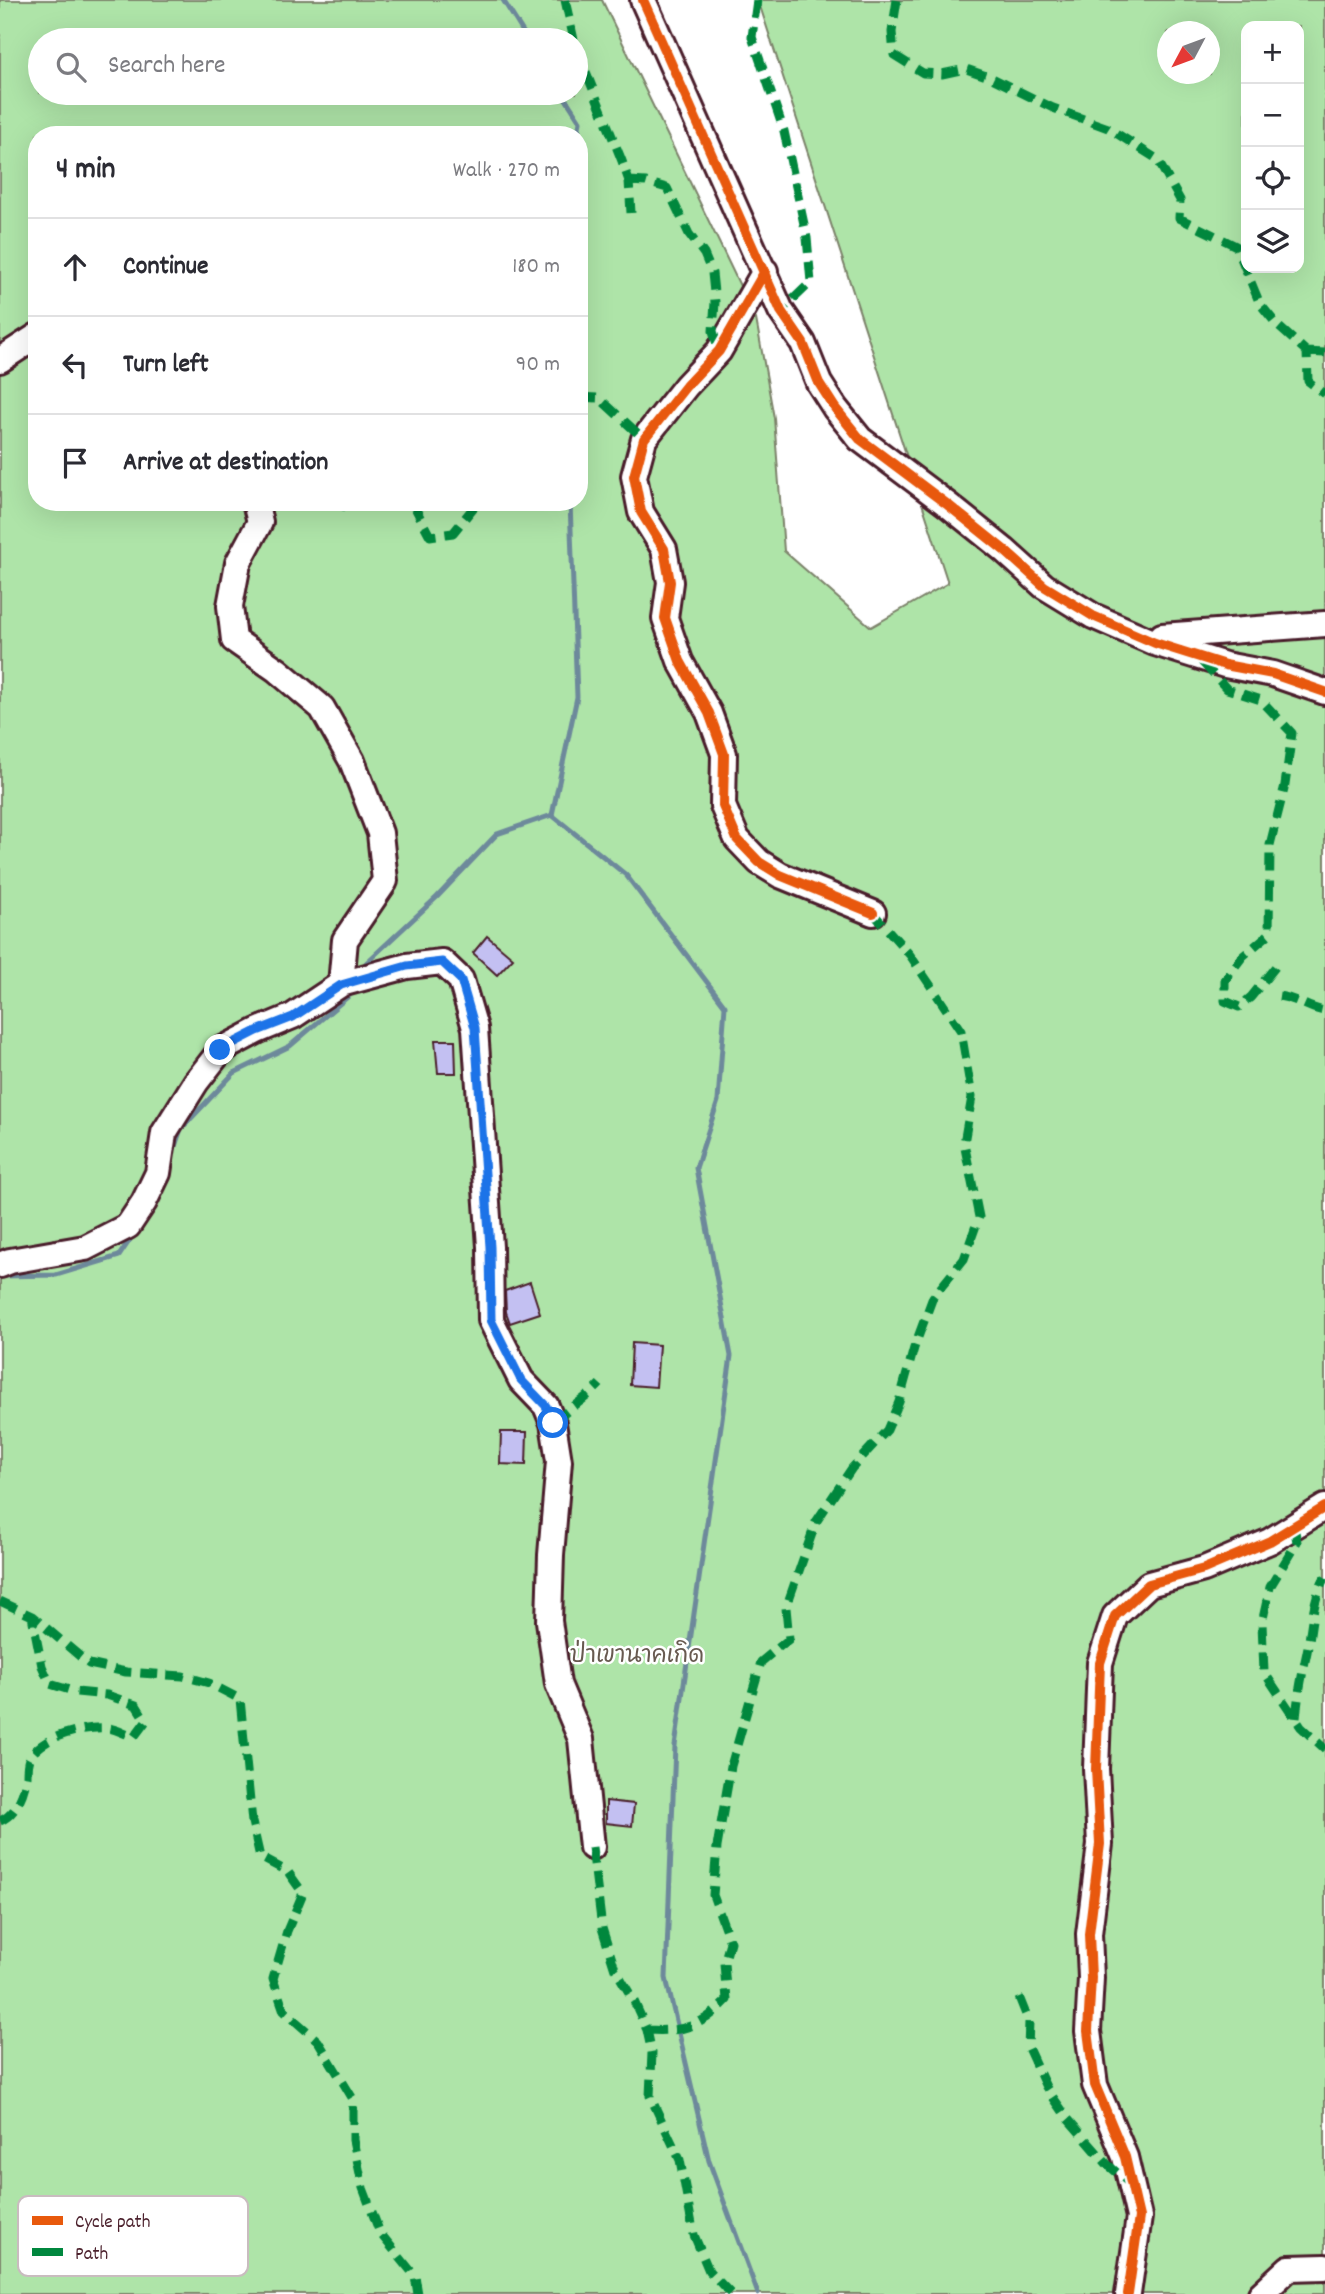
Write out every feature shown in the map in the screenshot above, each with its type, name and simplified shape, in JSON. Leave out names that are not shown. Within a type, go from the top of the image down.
[{"type":"street","points":[[643,0],[781,311],[803,343],[819,383],[860,439],[957,512],[1044,586],[1093,616],[1155,643],[1225,665],[1273,674],[1325,692]]},
{"type":"street","points":[[765,271],[719,351],[686,386],[644,439],[634,476],[641,512],[664,550],[670,582],[665,618],[680,661],[709,713],[724,754],[723,806],[737,839],[759,862],[780,875],[873,913]]},
{"type":"street","points":[[0,360],[28,342]]},
{"type":"street","points":[[257,511],[260,523],[238,563],[230,606],[234,640],[322,708],[352,761],[380,834],[385,881],[345,940],[341,985]]},
{"type":"street","points":[[1162,636],[1325,624]]},
{"type":"street","points":[[0,1265],[85,1248],[128,1226],[144,1202],[158,1172],[164,1133],[220,1050],[293,1017],[341,985],[407,966],[442,962],[461,980],[475,1028],[490,1247],[491,1320],[521,1380],[546,1406],[553,1423],[559,1461],[551,1555],[549,1621],[558,1684],[581,1738],[592,1847]]},
{"type":"street","points":[[1128,2294],[1139,2217],[1125,2157],[1095,2085],[1088,2031],[1091,1978],[1089,1934],[1100,1844],[1096,1769],[1100,1663],[1115,1616],[1149,1584],[1204,1569],[1270,1541],[1325,1507]]},
{"type":"street","points":[[1261,2294],[1289,2269],[1325,2267]]},
{"type":"green space","name":"ป่าเขานาคเกิด","points":[[0,0],[602,0],[756,319],[774,418],[784,551],[871,627],[948,583],[758,0],[1325,0],[1325,2294],[0,2294]]},
{"type":"building","points":[[487,936],[513,958],[497,975],[473,953]]},
{"type":"building","points":[[435,1040],[455,1040],[456,1073],[438,1073]]},
{"type":"building","points":[[530,1282],[540,1313],[510,1323],[506,1312],[505,1291]]},
{"type":"building","points":[[632,1343],[659,1345],[656,1387],[630,1385]]},
{"type":"building","points":[[501,1432],[527,1432],[526,1465],[500,1464]]},
{"type":"building","points":[[606,1801],[634,1804],[632,1826],[606,1823]]},
{"type":"waterway","points":[[503,0],[520,28]]},
{"type":"waterway","points":[[570,105],[580,121],[579,126]]},
{"type":"waterway","points":[[570,511],[577,697],[552,815],[626,875],[725,1006],[718,1101],[696,1168],[731,1356],[675,1746],[666,1978],[709,2161],[758,2294]]},
{"type":"waterway","points":[[366,963],[437,897],[497,834],[552,815]]},
{"type":"waterway","points":[[172,1155],[181,1129],[234,1073],[290,1046],[352,993]]},
{"type":"waterway","points":[[3,1276],[56,1275],[119,1256],[133,1235]]},
{"type":"marked path","points":[[565,0],[571,28]]},
{"type":"marked path","points":[[757,0],[752,37],[784,131],[807,238],[811,282],[781,311]]},
{"type":"marked path","points":[[897,0],[892,32],[894,55],[923,73],[942,74],[966,69],[992,78],[1053,108],[1108,128],[1157,159],[1180,200],[1179,218],[1236,246],[1260,304],[1279,327],[1307,352],[1308,381],[1325,394]]},
{"type":"marked path","points":[[588,77],[629,181],[631,213]]},
{"type":"marked path","points":[[629,181],[667,188],[689,234],[704,254],[712,273],[715,302],[713,331],[719,351]]},
{"type":"marked path","points":[[1307,352],[1325,353]]},
{"type":"marked path","points":[[588,397],[599,398],[644,439]]},
{"type":"marked path","points":[[417,511],[430,536],[453,533],[471,511]]},
{"type":"marked path","points":[[1201,661],[1227,689],[1261,700],[1292,733],[1285,785],[1270,845],[1269,934],[1243,956],[1225,980],[1225,1001],[1239,1007],[1251,997],[1276,966]]},
{"type":"marked path","points":[[647,2030],[671,2030],[691,2026],[709,2016],[727,2000],[724,1963],[730,1942],[713,1895],[717,1847],[731,1766],[761,1662],[789,1639],[786,1608],[816,1522],[852,1468],[887,1430],[899,1402],[914,1348],[933,1297],[964,1259],[979,1217],[964,1143],[972,1097],[961,1031],[910,955],[873,913]]},
{"type":"marked path","points":[[1279,996],[1325,1011]]},
{"type":"marked path","points":[[553,1423],[600,1384]]},
{"type":"marked path","points":[[1294,1526],[1297,1542],[1270,1587],[1262,1623],[1264,1672],[1301,1727],[1325,1749]]},
{"type":"marked path","points":[[1296,1718],[1315,1604],[1325,1577]]},
{"type":"marked path","points":[[0,1601],[32,1616],[89,1664],[126,1672],[183,1676],[209,1683],[240,1699],[252,1822],[260,1857],[288,1872],[303,1893],[287,1931],[273,1979],[284,2011],[318,2041],[353,2099],[353,2140],[363,2188],[380,2233],[415,2276],[418,2294]]},
{"type":"marked path","points":[[0,1821],[6,1818],[19,1802],[26,1783],[29,1759],[43,1744],[64,1734],[98,1728],[111,1729],[134,1737],[146,1721],[136,1705],[107,1695],[76,1692],[50,1684],[42,1666],[32,1616]]},
{"type":"marked path","points":[[592,1847],[602,1928],[615,1969],[647,2030],[652,2053],[650,2096],[680,2160],[694,2235],[709,2271],[731,2294]]},
{"type":"marked path","points":[[1019,1997],[1029,2022],[1028,2048],[1046,2087],[1068,2119],[1107,2164],[1129,2183]]},
{"type":"cycle path","points":[[643,0],[781,311],[803,343],[819,383],[860,439],[948,505],[1044,586],[1093,616],[1155,643],[1225,665],[1273,674],[1325,692]]},
{"type":"cycle path","points":[[765,271],[719,351],[686,386],[644,439],[634,476],[641,512],[664,549],[670,582],[665,618],[680,661],[709,713],[724,754],[723,806],[737,839],[759,862],[780,875],[873,913]]},
{"type":"cycle path","points":[[1128,2294],[1139,2217],[1125,2157],[1095,2085],[1088,2031],[1091,1978],[1089,1934],[1100,1844],[1096,1769],[1100,1663],[1115,1616],[1149,1584],[1204,1569],[1270,1541],[1325,1507]]},
{"type":"route","points":[[220,1050],[293,1017],[341,985],[407,966],[442,962],[461,980],[475,1028],[490,1247],[491,1320],[521,1380],[546,1406],[553,1423]]}]
